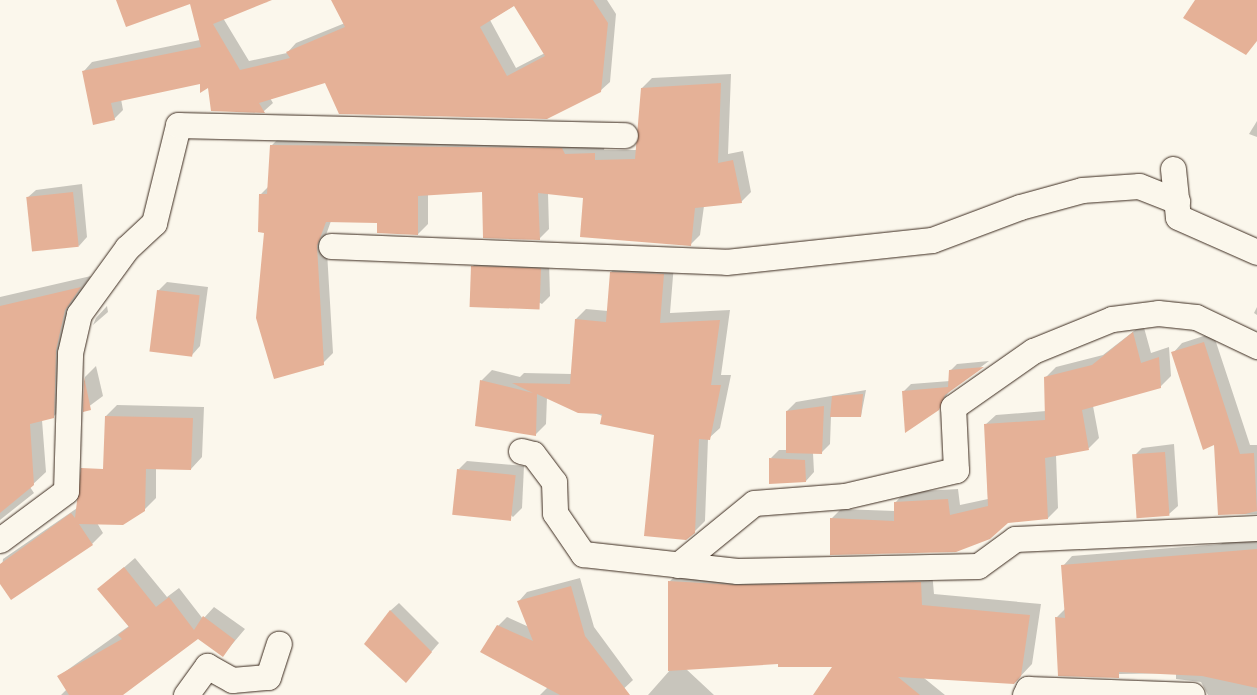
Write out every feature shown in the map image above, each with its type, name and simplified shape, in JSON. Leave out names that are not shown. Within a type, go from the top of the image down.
[{"type":"street","points":[[0,540],[66,491],[70,353],[79,314],[127,248],[154,223],[178,125],[232,123],[625,135]]},
{"type":"street","points":[[1173,169],[1178,217],[1257,252]]},
{"type":"street","points":[[331,246],[726,262],[932,240],[1020,207],[1082,190],[1139,186],[1176,201]]},
{"type":"street","points":[[678,565],[754,503],[845,496],[956,470],[953,407],[1033,351],[1112,319],[1158,312],[1196,317],[1257,346]]},
{"type":"street","points":[[521,451],[533,454],[554,482],[555,513],[584,554],[678,565],[737,571],[978,566],[1014,539],[1257,528]]},
{"type":"street","points":[[186,695],[207,666],[232,680],[268,677],[279,644]]},
{"type":"street","points":[[1025,695],[1028,689],[1192,695]]},
{"type":"building","points":[[116,0],[272,0],[213,24],[240,70],[290,58],[286,52],[345,27],[331,0],[593,0],[608,23],[601,92],[547,119],[339,114],[325,83],[259,103],[265,113],[211,111],[208,88],[200,93],[200,84],[111,103],[115,120],[93,125],[82,71],[201,47],[190,4],[126,27]],"holes":[[[514,6],[545,56],[507,76],[480,27]]]},
{"type":"building","points":[[1195,0],[1257,0],[1257,41],[1246,55],[1183,18]]},
{"type":"building","points":[[721,83],[718,163],[733,160],[742,203],[695,208],[691,246],[580,237],[583,198],[538,193],[540,240],[483,238],[482,192],[418,196],[418,235],[377,233],[377,223],[326,222],[317,246],[324,365],[274,379],[256,318],[264,233],[258,232],[259,194],[267,194],[270,145],[562,148],[565,154],[595,153],[595,160],[635,159],[641,88]]},
{"type":"building","points":[[73,192],[79,247],[32,252],[26,197]]},
{"type":"building","points":[[471,266],[541,268],[540,309],[470,307]]},
{"type":"building","points":[[610,272],[664,274],[660,323],[720,320],[711,385],[721,385],[710,440],[699,439],[695,533],[686,540],[644,536],[654,435],[600,424],[602,414],[578,413],[537,394],[536,436],[475,426],[480,380],[533,393],[512,383],[570,384],[575,319],[606,322]]},
{"type":"building","points":[[81,287],[65,310],[56,350],[54,418],[30,424],[34,485],[0,513],[0,306]]},
{"type":"building","points":[[157,290],[200,295],[192,357],[149,352]]},
{"type":"building","points":[[1133,332],[1141,363],[1159,357],[1161,388],[1082,410],[1089,450],[1045,458],[1048,519],[1008,523],[990,539],[956,552],[830,555],[830,518],[894,521],[894,502],[948,499],[950,515],[988,506],[984,424],[1045,420],[1044,377],[1092,365]]},
{"type":"building","points":[[1204,342],[1240,454],[1254,453],[1257,511],[1245,514],[1218,515],[1214,445],[1203,450],[1171,352]]},
{"type":"building","points":[[984,367],[945,395],[939,410],[905,433],[902,391],[948,387],[949,370]]},
{"type":"building","points":[[84,377],[91,410],[83,412]]},
{"type":"building","points":[[863,394],[861,417],[830,417],[832,396]]},
{"type":"building","points":[[824,406],[822,454],[786,453],[786,411]]},
{"type":"building","points":[[105,416],[193,418],[191,470],[146,469],[145,511],[123,525],[79,524],[93,545],[11,600],[0,584],[0,564],[71,513],[75,518],[81,468],[103,469]]},
{"type":"building","points":[[1165,452],[1169,516],[1137,518],[1132,454]]},
{"type":"building","points":[[769,458],[805,460],[806,482],[769,484]]},
{"type":"building","points":[[457,469],[516,475],[511,521],[452,515]]},
{"type":"building","points":[[1257,549],[1257,688],[1202,676],[1119,672],[1119,678],[1058,676],[1055,617],[1065,618],[1061,565]]},
{"type":"building","points":[[124,567],[156,607],[169,597],[194,630],[203,616],[235,640],[223,657],[198,639],[123,695],[69,695],[57,676],[122,639],[118,635],[129,627],[97,589]]},
{"type":"building","points":[[668,581],[737,585],[921,582],[922,605],[1030,615],[1021,676],[1014,684],[898,677],[920,695],[813,695],[832,667],[778,667],[778,664],[668,671]]},
{"type":"building","points":[[571,586],[585,636],[630,695],[560,695],[480,652],[497,625],[533,641],[517,601]]},
{"type":"building","points":[[390,610],[432,652],[406,683],[364,644]]}]
